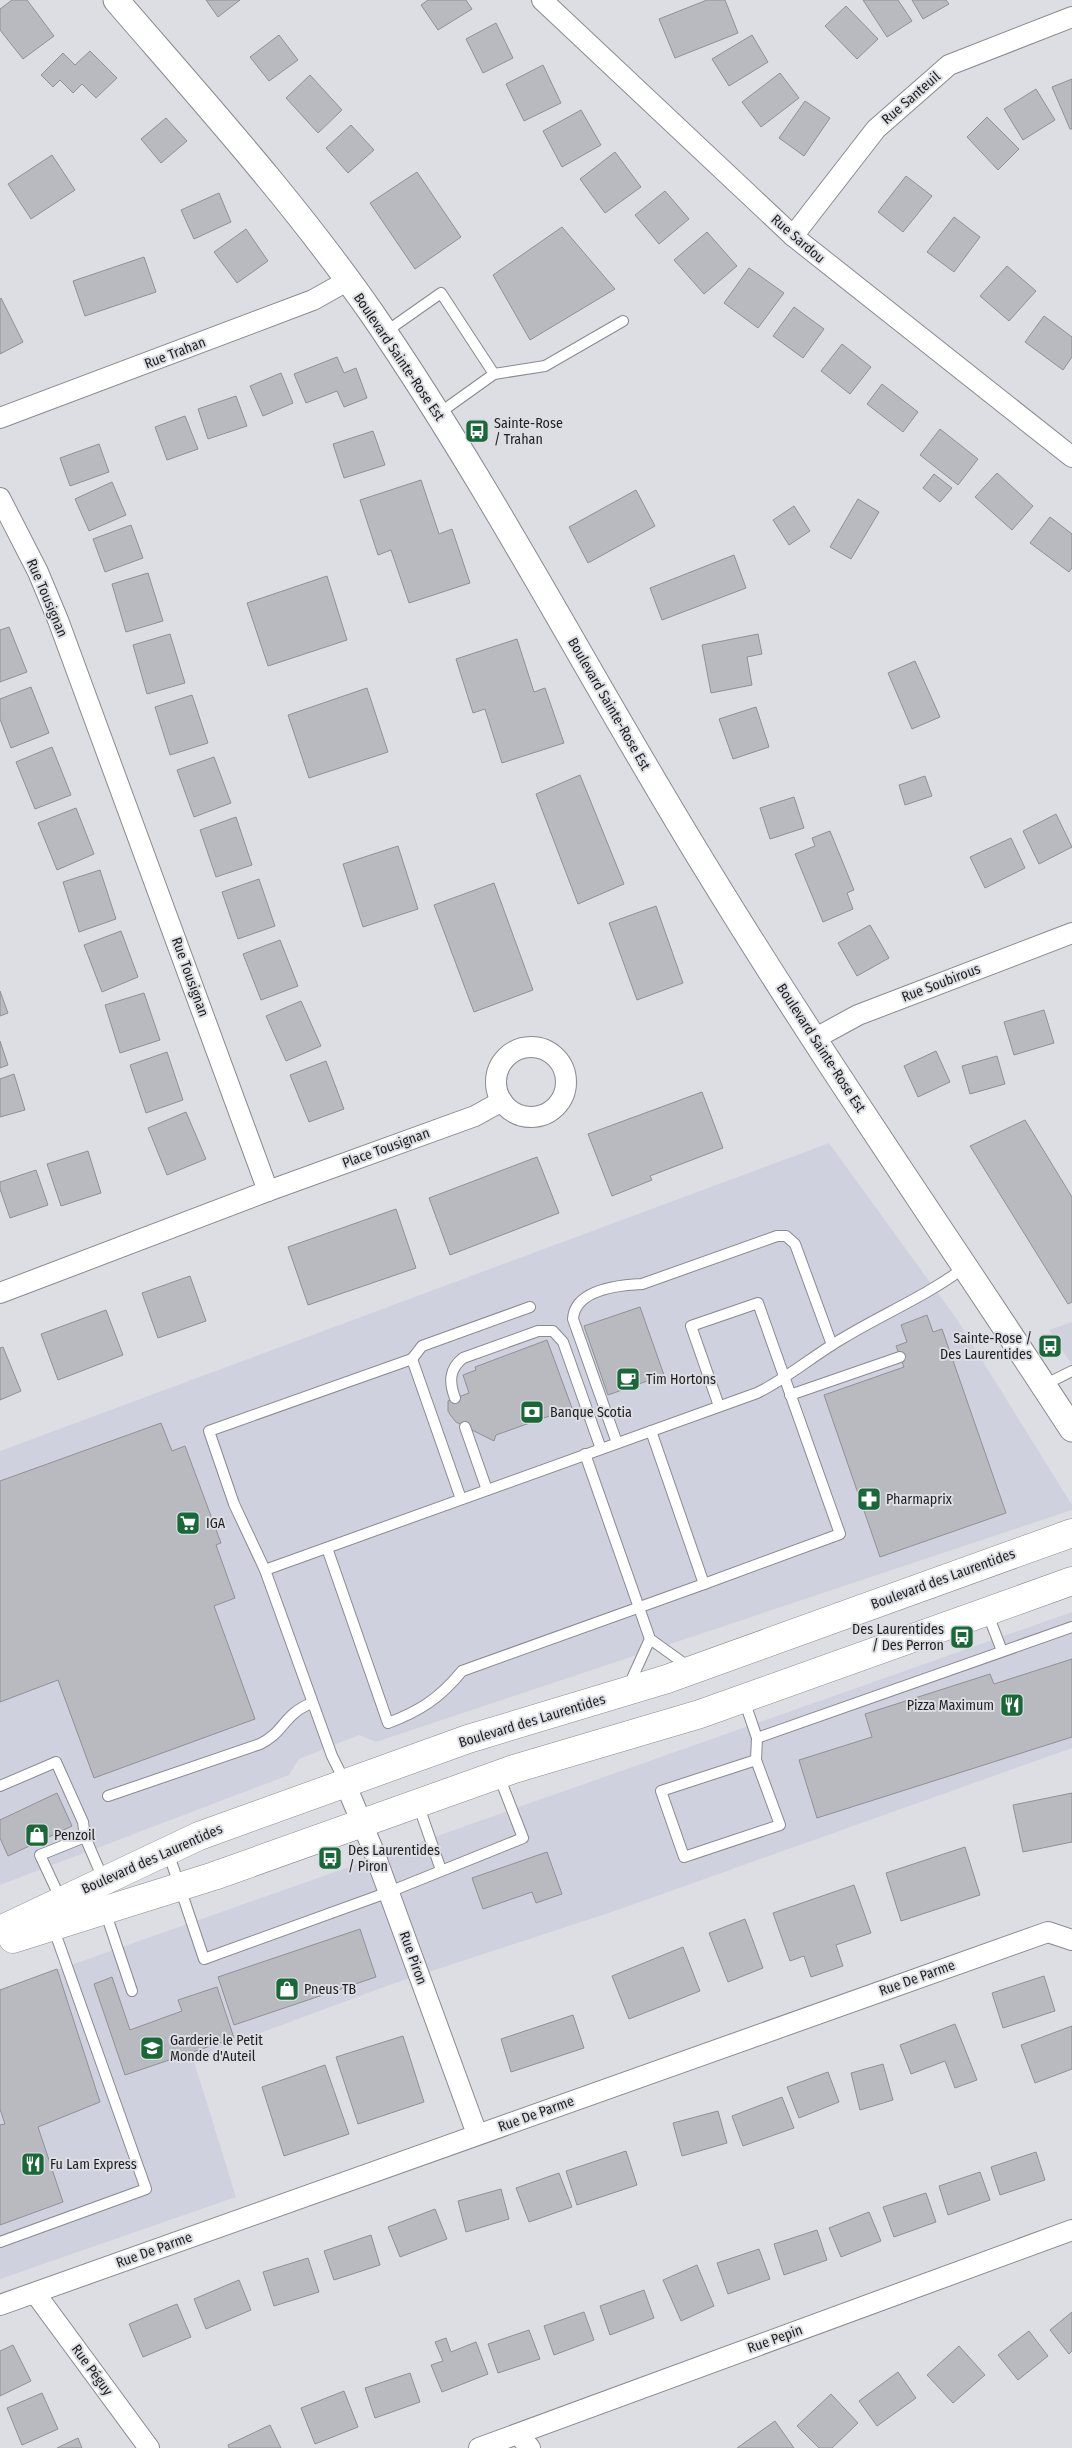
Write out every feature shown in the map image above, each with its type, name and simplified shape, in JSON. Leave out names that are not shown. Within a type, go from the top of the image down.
[{"type":"main road","name":"Boulevard des Laurentides","points":[[0,1943],[58,1914],[104,1896],[167,1851],[199,1836],[499,1729],[625,1693],[692,1670],[1072,1533]]},
{"type":"main road","name":"Boulevard des Laurentides","points":[[104,1896],[180,1887],[498,1774],[672,1723],[744,1699],[1072,1581]]},
{"type":"main road","name":"Boulevard des Laurentides","points":[[0,1930],[58,1914]]},
{"type":"street","name":"Boulevard Sainte-Rose Est","points":[[116,0],[273,185],[347,281],[384,333],[437,414],[704,866],[814,1039],[1072,1430]]},
{"type":"street","name":"Rue Sardou","points":[[542,0],[793,236],[1069,449]]},
{"type":"street","name":"Rue Santeuil","points":[[793,236],[876,129],[949,65],[1072,17]]},
{"type":"street","name":"Rue Trahan","points":[[0,418],[313,300],[347,281]]},
{"type":"street","name":"Rue Tousignan","points":[[0,498],[47,592],[268,1191]]},
{"type":"street","name":"Rue Soubirous","points":[[814,1039],[858,1015],[1072,933]]},
{"type":"street","name":"Place Tousignan","points":[[268,1191],[475,1116],[502,1101]]},
{"type":"street","points":[[0,1293],[268,1191]]},
{"type":"street","name":"Rue Piron","points":[[345,1783],[389,1892],[477,2134]]},
{"type":"street","name":"Rue De Parme","points":[[0,2305],[1048,1932],[1072,1940]]},
{"type":"street","name":"Rue Pepin","points":[[479,2448],[524,2441],[1072,2230]]},
{"type":"street","name":"Rue Péguy","points":[[35,2293],[149,2448]]},
{"type":"lane","points":[[384,333],[441,293],[494,374]]},
{"type":"lane","points":[[437,414],[494,374],[545,366],[623,321]]},
{"type":"lane","points":[[618,1443],[574,1319],[576,1307],[588,1296],[622,1285],[642,1284],[777,1236],[786,1236],[795,1244],[832,1345]]},
{"type":"lane","points":[[265,1570],[757,1393],[784,1378],[832,1345],[930,1291],[965,1267]]},
{"type":"lane","points":[[327,1548],[388,1723],[418,1711],[450,1685],[462,1671],[840,1534],[758,1302],[691,1326],[719,1406]]},
{"type":"lane","points":[[345,1783],[332,1756],[312,1703],[265,1570],[234,1504],[209,1431],[412,1359],[422,1346],[530,1307]]},
{"type":"lane","points":[[455,1398],[450,1378],[455,1366],[463,1358],[538,1330],[553,1331],[563,1342],[601,1449]]},
{"type":"lane","points":[[790,1395],[900,1357]]},
{"type":"lane","points":[[412,1359],[462,1499]]},
{"type":"lane","points":[[1043,1385],[1072,1371]]},
{"type":"lane","points":[[465,1427],[487,1490]]},
{"type":"lane","points":[[651,1431],[704,1584]]},
{"type":"lane","points":[[585,1454],[650,1639],[692,1670]]},
{"type":"lane","points":[[987,1612],[1002,1651]]},
{"type":"lane","points":[[757,1738],[1072,1626]]},
{"type":"lane","points":[[625,1693],[650,1639]]},
{"type":"lane","points":[[744,1699],[757,1738],[756,1760],[780,1825],[684,1857],[660,1791],[756,1760]]},
{"type":"lane","points":[[108,1796],[260,1744],[276,1734],[290,1714],[312,1703]]},
{"type":"lane","points":[[0,1786],[56,1762],[83,1822],[85,1836],[132,1991]]},
{"type":"lane","points":[[167,1851],[204,1959],[389,1892],[523,1838],[498,1774]]},
{"type":"lane","points":[[418,1803],[441,1870]]},
{"type":"lane","points":[[0,2242],[146,2189],[40,1855],[85,1836]]},
{"type":"shaded area","points":[[829,1143],[956,1318],[1072,1505],[1072,1510],[376,1742],[359,1735],[299,1759],[289,1775],[0,1885],[0,1451]]},
{"type":"shaded area","points":[[1072,1322],[1072,1365],[1049,1330]]},
{"type":"shaded area","points":[[1072,1612],[1072,1748],[612,1912],[395,1983],[193,2058],[236,2197],[0,2279],[0,1990]]},
{"type":"building","points":[[12,0],[27,0],[54,36],[23,59],[0,30],[0,9]]},
{"type":"building","points":[[206,0],[240,0],[218,17]]},
{"type":"building","points":[[428,0],[466,0],[472,9],[438,30],[421,5]]},
{"type":"building","points":[[707,0],[725,0],[738,33],[675,58],[659,19]]},
{"type":"building","points":[[863,0],[898,0],[912,21],[887,37]]},
{"type":"building","points":[[912,0],[946,0],[949,4],[923,19]]},
{"type":"building","points":[[846,6],[878,39],[857,59],[825,26]]},
{"type":"building","points":[[496,23],[513,58],[483,73],[466,39]]},
{"type":"building","points":[[279,35],[298,60],[269,81],[250,57]]},
{"type":"building","points":[[752,35],[768,62],[729,86],[712,59]]},
{"type":"building","points":[[90,51],[117,78],[96,98],[82,84],[73,93],[60,80],[53,87],[41,75],[63,53],[75,65]]},
{"type":"building","points":[[543,65],[561,103],[524,121],[506,84]]},
{"type":"building","points":[[780,73],[799,98],[761,127],[742,102]]},
{"type":"building","points":[[310,75],[342,110],[318,133],[286,98]]},
{"type":"building","points":[[1072,79],[1072,129],[1070,129],[1052,87]]},
{"type":"building","points":[[1036,89],[1055,120],[1023,140],[1004,109]]},
{"type":"building","points":[[805,101],[830,118],[804,156],[779,138]]},
{"type":"building","points":[[581,110],[601,145],[562,167],[543,131]]},
{"type":"building","points":[[987,117],[1019,149],[998,170],[967,137]]},
{"type":"building","points":[[166,118],[187,141],[161,163],[141,139]]},
{"type":"building","points":[[351,125],[374,150],[348,173],[326,148]]},
{"type":"building","points":[[615,152],[641,187],[605,213],[580,179]]},
{"type":"building","points":[[52,155],[75,190],[31,219],[8,184]]},
{"type":"building","points":[[417,172],[461,237],[415,269],[370,203]]},
{"type":"building","points":[[906,176],[932,196],[903,232],[878,212]]},
{"type":"building","points":[[665,191],[689,219],[659,244],[635,215]]},
{"type":"building","points":[[219,193],[231,222],[194,239],[181,210]]},
{"type":"building","points":[[954,217],[980,237],[954,272],[927,252]]},
{"type":"building","points":[[562,227],[615,289],[530,340],[493,275]]},
{"type":"building","points":[[246,229],[268,261],[237,283],[214,252]]},
{"type":"building","points":[[707,232],[737,266],[704,294],[674,260]]},
{"type":"building","points":[[144,257],[156,292],[85,316],[73,281]]},
{"type":"building","points":[[1007,266],[1036,291],[1009,321],[980,296]]},
{"type":"building","points":[[749,268],[784,293],[758,328],[724,303]]},
{"type":"building","points":[[0,299],[23,342],[0,354]]},
{"type":"building","points":[[794,307],[824,329],[803,358],[773,336]]},
{"type":"building","points":[[1044,316],[1072,337],[1072,357],[1063,370],[1025,342]]},
{"type":"building","points":[[842,344],[871,367],[850,394],[821,371]]},
{"type":"building","points":[[337,357],[344,373],[356,368],[367,398],[344,407],[337,391],[306,403],[294,374]]},
{"type":"building","points":[[281,373],[293,403],[263,416],[250,386]]},
{"type":"building","points":[[882,384],[918,412],[903,432],[867,404]]},
{"type":"building","points":[[236,396],[247,426],[208,439],[198,409]]},
{"type":"building","points":[[185,416],[198,449],[167,460],[155,427]]},
{"type":"building","points":[[940,429],[978,459],[958,485],[920,455]]},
{"type":"building","points":[[373,431],[385,465],[344,478],[333,444]]},
{"type":"building","points":[[99,444],[109,472],[70,486],[60,458]]},
{"type":"building","points":[[997,473],[1033,506],[1012,530],[975,497]]},
{"type":"building","points":[[934,474],[952,488],[940,502],[923,488]]},
{"type":"building","points":[[421,480],[439,534],[452,529],[470,583],[409,603],[391,550],[378,555],[360,500]]},
{"type":"building","points":[[112,482],[126,515],[89,531],[75,499]]},
{"type":"building","points":[[636,490],[655,526],[588,563],[569,527]]},
{"type":"building","points":[[858,499],[879,512],[851,559],[830,547]]},
{"type":"building","points":[[794,506],[810,531],[789,545],[773,520]]},
{"type":"building","points":[[1050,517],[1072,534],[1072,568],[1069,572],[1030,543]]},
{"type":"building","points":[[131,525],[143,558],[105,572],[93,539]]},
{"type":"building","points":[[734,555],[746,588],[662,620],[650,588]]},
{"type":"building","points":[[148,573],[163,621],[126,632],[112,584]]},
{"type":"building","points":[[327,576],[347,640],[268,666],[247,603]]},
{"type":"building","points":[[9,627],[27,672],[0,682],[0,630]]},
{"type":"building","points":[[170,634],[185,683],[147,694],[133,645]]},
{"type":"building","points":[[758,634],[762,654],[747,657],[752,685],[711,693],[702,645]]},
{"type":"building","points":[[517,639],[534,692],[545,688],[564,743],[502,763],[485,709],[473,713],[456,659]]},
{"type":"building","points":[[915,661],[940,717],[912,729],[888,673]]},
{"type":"building","points":[[31,687],[49,733],[11,748],[0,719],[0,699]]},
{"type":"building","points":[[367,688],[388,752],[309,778],[288,715]]},
{"type":"building","points":[[192,695],[208,743],[170,755],[155,707]]},
{"type":"building","points":[[756,707],[769,747],[733,759],[719,719]]},
{"type":"building","points":[[52,747],[71,795],[35,809],[16,762]]},
{"type":"building","points":[[214,757],[231,803],[194,817],[177,770]]},
{"type":"building","points":[[580,775],[624,884],[578,904],[536,794]]},
{"type":"building","points":[[925,776],[932,796],[905,805],[899,785]]},
{"type":"building","points":[[794,797],[804,828],[770,839],[760,808]]},
{"type":"building","points":[[76,808],[94,854],[57,870],[38,823]]},
{"type":"building","points":[[1056,814],[1072,847],[1039,864],[1023,831]]},
{"type":"building","points":[[236,817],[252,865],[216,877],[200,830]]},
{"type":"building","points":[[830,831],[854,890],[847,893],[853,909],[823,922],[795,854],[815,846],[812,838]]},
{"type":"building","points":[[1011,838],[1025,868],[985,888],[970,857]]},
{"type":"building","points":[[398,846],[418,909],[363,927],[343,864]]},
{"type":"building","points":[[100,870],[116,919],[79,932],[63,882]]},
{"type":"building","points":[[259,879],[275,926],[238,939],[222,892]]},
{"type":"building","points":[[494,883],[533,990],[474,1012],[434,905]]},
{"type":"building","points":[[656,906],[683,983],[637,1000],[609,923]]},
{"type":"building","points":[[870,925],[889,958],[857,976],[838,943]]},
{"type":"building","points":[[121,931],[138,977],[102,992],[84,945]]},
{"type":"building","points":[[280,940],[298,986],[261,1000],[243,954]]},
{"type":"building","points":[[0,991],[8,1013],[0,1016]]},
{"type":"building","points":[[144,993],[160,1040],[120,1053],[105,1005]]},
{"type":"building","points":[[301,1001],[321,1046],[286,1061],[266,1016]]},
{"type":"building","points":[[1044,1010],[1054,1043],[1014,1055],[1004,1022]]},
{"type":"building","points":[[0,1041],[8,1065],[0,1068]]},
{"type":"building","points":[[936,1051],[950,1082],[918,1097],[904,1066]]},
{"type":"building","points":[[167,1052],[183,1100],[146,1113],[130,1065]]},
{"type":"building","points":[[997,1056],[1005,1084],[970,1094],[962,1066]]},
{"type":"building","points":[[326,1061],[344,1109],[309,1122],[290,1075]]},
{"type":"building","points":[[14,1074],[25,1110],[0,1117],[0,1079]]},
{"type":"building","points":[[702,1092],[723,1148],[650,1176],[652,1180],[612,1196],[588,1134]]},
{"type":"building","points":[[186,1112],[206,1159],[167,1175],[148,1128]]},
{"type":"building","points":[[1025,1120],[1072,1197],[1072,1302],[1068,1304],[970,1146]]},
{"type":"building","points":[[88,1151],[101,1193],[61,1206],[47,1164]]},
{"type":"building","points":[[537,1157],[559,1213],[450,1255],[429,1198]]},
{"type":"building","points":[[36,1170],[48,1205],[10,1218],[0,1189],[0,1182]]},
{"type":"building","points":[[396,1209],[416,1268],[308,1305],[288,1247]]},
{"type":"building","points":[[190,1276],[206,1321],[158,1338],[142,1293]]},
{"type":"building","points":[[640,1307],[664,1375],[608,1395],[584,1326]]},
{"type":"building","points":[[106,1310],[123,1355],[58,1380],[41,1334]]},
{"type":"building","points":[[927,1315],[933,1332],[942,1329],[1006,1513],[880,1557],[824,1395],[904,1367],[896,1346],[907,1342],[901,1325]]},
{"type":"building","points":[[547,1340],[572,1408],[496,1435],[494,1441],[456,1422],[448,1411],[448,1401],[469,1393],[463,1375],[476,1370],[475,1367]]},
{"type":"building","points":[[3,1347],[21,1391],[0,1400],[0,1348]]},
{"type":"building","points":[[161,1423],[172,1451],[185,1446],[221,1543],[216,1545],[235,1598],[214,1606],[255,1719],[94,1778],[58,1680],[0,1702],[0,1481]]},
{"type":"building","points":[[1072,1659],[1072,1737],[817,1818],[799,1760],[872,1737],[865,1714],[990,1674],[994,1684]]},
{"type":"building","points":[[57,1793],[72,1826],[8,1856],[0,1838],[0,1820]]},
{"type":"building","points":[[1072,1793],[1072,1842],[1023,1852],[1013,1805]]},
{"type":"building","points":[[965,1847],[980,1895],[901,1921],[886,1873]]},
{"type":"building","points":[[547,1852],[562,1894],[536,1903],[532,1892],[483,1909],[472,1878]]},
{"type":"building","points":[[854,1885],[871,1933],[836,1945],[843,1966],[811,1977],[804,1956],[790,1961],[773,1913]]},
{"type":"building","points":[[745,1919],[763,1968],[728,1982],[709,1933]]},
{"type":"building","points":[[360,1929],[376,1977],[234,2025],[218,1977]]},
{"type":"building","points":[[683,1947],[700,1991],[629,2019],[612,1976]]},
{"type":"building","points":[[57,1969],[100,2102],[38,2127],[63,2202],[0,2225],[0,2125],[5,2124],[0,2109],[0,1990]]},
{"type":"building","points":[[1044,1976],[1055,2011],[1003,2028],[992,1993]]},
{"type":"building","points":[[112,1977],[130,2030],[182,2011],[178,2000],[217,1987],[234,2038],[125,2075],[94,1984]]},
{"type":"building","points":[[573,2015],[584,2048],[511,2072],[501,2039]]},
{"type":"building","points":[[955,2024],[977,2080],[955,2088],[945,2061],[911,2074],[900,2045]]},
{"type":"building","points":[[1072,2026],[1072,2069],[1035,2083],[1021,2045]]},
{"type":"building","points":[[403,2036],[424,2102],[358,2124],[336,2057]]},
{"type":"building","points":[[883,2064],[893,2100],[860,2110],[851,2073]]},
{"type":"building","points":[[325,2065],[349,2134],[284,2156],[262,2087]]},
{"type":"building","points":[[828,2072],[839,2102],[799,2118],[787,2087]]},
{"type":"building","points":[[782,2097],[794,2128],[743,2146],[732,2116]]},
{"type":"building","points":[[718,2111],[727,2143],[682,2156],[673,2123]]},
{"type":"building","points":[[626,2151],[637,2185],[577,2205],[566,2171]]},
{"type":"building","points":[[1036,2152],[1045,2180],[1000,2195],[991,2167]]},
{"type":"building","points":[[980,2172],[990,2200],[948,2215],[939,2186]]},
{"type":"building","points":[[559,2173],[572,2207],[529,2222],[516,2188]]},
{"type":"building","points":[[501,2189],[509,2219],[466,2232],[458,2201]]},
{"type":"building","points":[[926,2193],[936,2222],[894,2237],[883,2207]]},
{"type":"building","points":[[435,2209],[447,2239],[400,2257],[388,2227]]},
{"type":"building","points":[[869,2212],[881,2241],[841,2257],[829,2228]]},
{"type":"building","points":[[817,2230],[827,2260],[784,2275],[774,2244]]},
{"type":"building","points":[[371,2235],[380,2265],[334,2280],[324,2251]]},
{"type":"building","points":[[759,2249],[770,2279],[728,2294],[717,2263]]},
{"type":"building","points":[[308,2258],[319,2292],[274,2306],[263,2272]]},
{"type":"building","points":[[697,2265],[714,2306],[681,2321],[663,2280]]},
{"type":"building","points":[[239,2280],[251,2310],[206,2329],[194,2299]]},
{"type":"building","points":[[644,2290],[654,2318],[610,2335],[600,2306]]},
{"type":"building","points":[[177,2304],[191,2337],[143,2357],[129,2324]]},
{"type":"building","points":[[584,2312],[594,2340],[554,2355],[544,2326]]},
{"type":"building","points":[[1072,2312],[1072,2351],[1069,2354],[1050,2330]]},
{"type":"building","points":[[529,2330],[540,2359],[498,2373],[488,2344]]},
{"type":"building","points":[[1029,2331],[1048,2356],[1018,2380],[998,2355]]},
{"type":"building","points":[[446,2338],[451,2352],[476,2342],[488,2374],[442,2392],[431,2365],[443,2361],[435,2342]]},
{"type":"building","points":[[13,2345],[31,2381],[0,2396],[0,2351]]},
{"type":"building","points":[[959,2346],[985,2375],[953,2403],[927,2375]]},
{"type":"building","points":[[898,2372],[916,2398],[877,2426],[859,2401]]},
{"type":"building","points":[[410,2373],[420,2402],[375,2418],[365,2388]]},
{"type":"building","points":[[344,2391],[358,2427],[315,2444],[301,2408]]},
{"type":"building","points":[[42,2393],[58,2429],[22,2445],[7,2408]]},
{"type":"building","points":[[831,2394],[858,2423],[832,2448],[819,2448],[797,2426]]},
{"type":"building","points":[[775,2421],[794,2448],[737,2448]]},
{"type":"building","points":[[270,2425],[281,2448],[229,2448],[228,2445]]},
{"type":"building","points":[[78,2438],[82,2448],[57,2448]]},
{"type":"place","name":"Sainte-Rose / Trahan","points":[[477,431]]},
{"type":"place","name":"Sainte-Rose / Des Laurentides","points":[[1050,1346]]},
{"type":"place","name":"Tim Hortons","points":[[628,1379]]},
{"type":"place","name":"Banque Scotia","points":[[532,1412]]},
{"type":"place","name":"Pharmaprix","points":[[869,1499]]},
{"type":"place","name":"IGA","points":[[188,1523]]},
{"type":"place","name":"Des Laurentides / Des Perron","points":[[962,1637]]},
{"type":"place","name":"Pizza Maximum","points":[[1012,1705]]},
{"type":"place","name":"Penzoil","points":[[37,1835]]},
{"type":"place","name":"Des Laurentides / Piron","points":[[330,1858]]},
{"type":"place","name":"Pneus TB","points":[[287,1989]]},
{"type":"place","name":"Garderie le Petit Monde d'Auteil","points":[[152,2048]]},
{"type":"place","name":"Fu Lam Express","points":[[33,2164]]}]
